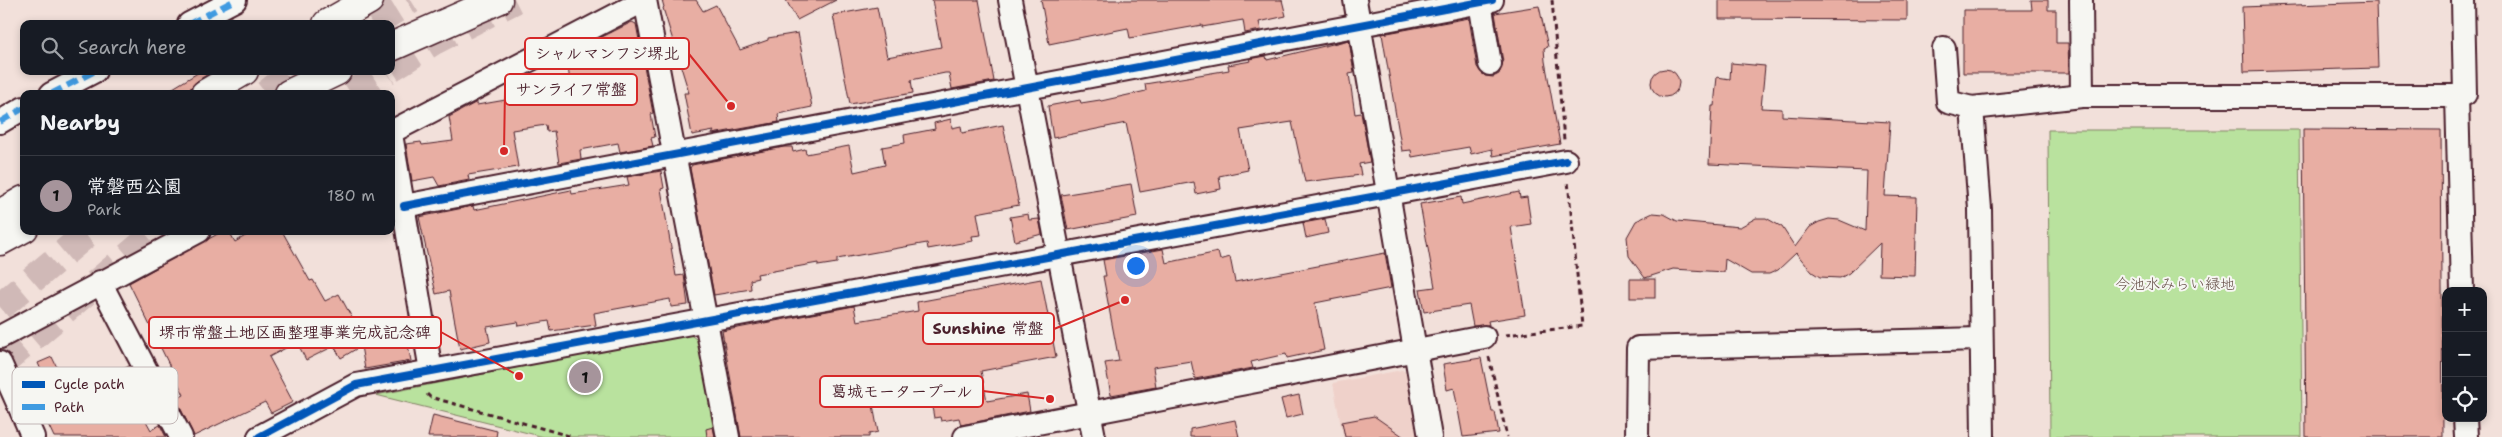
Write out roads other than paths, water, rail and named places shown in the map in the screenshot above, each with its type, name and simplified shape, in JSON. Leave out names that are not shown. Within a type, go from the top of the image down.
[{"type":"highway","points":[[334,20],[369,0]]},
{"type":"highway","points":[[395,45],[498,0]]},
{"type":"highway","points":[[212,90],[237,75]]},
{"type":"highway","points":[[297,90],[329,75]]},
{"type":"highway","points":[[0,214],[20,202]]},
{"type":"highway","points":[[0,241],[20,230]]},
{"type":"street","points":[[197,20],[235,0]]},
{"type":"street","points":[[395,131],[645,0],[728,437]]},
{"type":"street","points":[[1010,0],[1094,437]]},
{"type":"street","points":[[1355,0],[1430,437]]},
{"type":"street","points":[[2081,0],[2082,96]]},
{"type":"street","points":[[1944,48],[1948,102],[1972,108],[2082,96],[2457,96],[2465,94],[2463,0]]},
{"type":"street","points":[[404,206],[1486,1],[1490,64]]},
{"type":"street","points":[[59,90],[87,75]]},
{"type":"street","points":[[2457,96],[2462,287]]},
{"type":"street","points":[[1972,108],[1980,209],[1980,339],[1983,437]]},
{"type":"street","points":[[0,122],[20,110]]},
{"type":"street","points":[[395,155],[404,206],[425,371]]},
{"type":"street","points":[[259,437],[356,385],[1566,161]]},
{"type":"street","points":[[0,336],[191,235]]},
{"type":"street","points":[[100,282],[144,367]]},
{"type":"street","points":[[965,437],[1484,337]]},
{"type":"street","points":[[1637,437],[1638,348],[1980,339]]},
{"type":"street","points":[[0,363],[12,390]]},
{"type":"street","points":[[2465,422],[2466,437]]},
{"type":"street","points":[[27,424],[33,437]]},
{"type":"street","points":[[174,424],[181,437]]},
{"type":"tunnel","points":[[378,20],[411,0]]},
{"type":"tunnel","points":[[395,65],[434,41],[515,0]]},
{"type":"tunnel","points":[[271,90],[291,75]]},
{"type":"tunnel","points":[[357,90],[381,75]]},
{"type":"tunnel","points":[[0,307],[85,235]]},
{"type":"tunnel","points":[[0,365],[153,235]]},
{"type":"place","name":"シャルマンフジ堺北","points":[[731,106]]},
{"type":"place","name":"サンライフ常盤","points":[[504,151]]},
{"type":"place","name":"Sunshine 常盤","points":[[1125,300]]},
{"type":"place","name":"堺市常盤土地区画整理事業完成記念碑","points":[[519,376]]},
{"type":"place","name":"常磐西公園","points":[[585,377]]},
{"type":"place","name":"葛城モータープール","points":[[1050,399]]},
{"type":"park label","name":"今池水みらい緑地","points":[[2175,284]]}]
